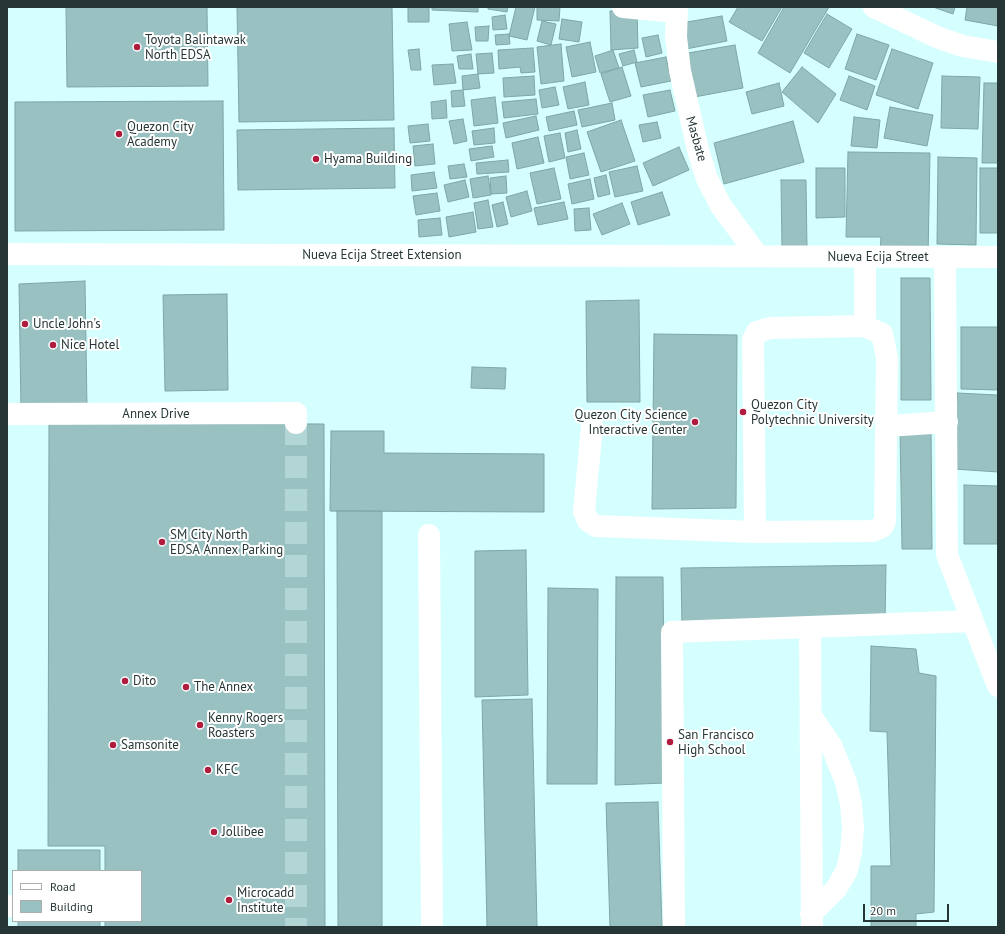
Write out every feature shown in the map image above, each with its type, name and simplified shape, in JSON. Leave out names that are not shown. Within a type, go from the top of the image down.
[{"type":"street","points":[[623,7],[676,10]]},
{"type":"street","points":[[874,7],[939,38],[963,46],[998,52]]},
{"type":"street","name":"Masbate","points":[[676,10],[676,37],[680,72],[698,150],[707,179],[721,206],[758,256]]},
{"type":"street","name":"Nueva Ecija Street Extension","points":[[7,254],[758,256]]},
{"type":"street","name":"Nueva Ecija Street","points":[[758,256],[998,257]]},
{"type":"street","points":[[865,257],[865,326]]},
{"type":"street","points":[[945,257],[947,555],[998,686]]},
{"type":"street","points":[[592,426],[584,511],[588,521],[596,526],[755,532],[873,531],[882,527],[885,521],[887,358],[882,334],[865,326],[770,328],[757,332],[753,340],[755,532]]},
{"type":"street","name":"Annex Drive","points":[[7,414],[296,414],[296,423]]},
{"type":"street","points":[[887,426],[947,422]]},
{"type":"street","points":[[429,535],[432,927]]},
{"type":"street","points":[[674,927],[672,632],[972,621]]},
{"type":"street","points":[[810,627],[812,920]]},
{"type":"street","points":[[811,716],[832,747],[842,770],[851,804],[852,829],[851,852],[847,870],[836,889],[812,920]]},
{"type":"building","name":"Toyota Balintawak North EDSA","points":[[66,7],[207,7],[208,86],[67,87]]},
{"type":"building","points":[[237,7],[392,7],[394,120],[239,122]]},
{"type":"building","points":[[408,7],[429,7],[429,22],[408,22]]},
{"type":"building","points":[[432,7],[478,7],[478,12],[432,10]]},
{"type":"building","points":[[488,7],[508,7],[507,12],[488,9]]},
{"type":"building","points":[[516,7],[535,7],[527,40],[509,36]]},
{"type":"building","points":[[537,7],[560,7],[559,21],[537,20]]},
{"type":"building","points":[[738,7],[782,7],[762,41],[729,22]]},
{"type":"building","points":[[784,7],[829,7],[790,73],[758,53]]},
{"type":"building","points":[[933,7],[955,7],[953,14]]},
{"type":"building","points":[[967,7],[998,7],[998,26],[965,20]]},
{"type":"building","points":[[637,10],[638,48],[611,50],[610,11]]},
{"type":"building","points":[[827,14],[852,29],[829,68],[804,53]]},
{"type":"building","points":[[505,15],[507,29],[493,30],[492,17]]},
{"type":"building","points":[[722,16],[727,41],[686,49],[681,23]]},
{"type":"building","points":[[562,19],[582,22],[579,42],[559,39]]},
{"type":"building","points":[[542,21],[556,24],[551,45],[537,41]]},
{"type":"building","points":[[467,22],[472,50],[452,51],[449,24]]},
{"type":"building","points":[[489,26],[488,41],[476,41],[475,27]]},
{"type":"building","points":[[509,34],[510,44],[496,45],[495,35]]},
{"type":"building","points":[[857,34],[889,45],[876,80],[845,69]]},
{"type":"building","points":[[658,35],[662,53],[646,57],[642,38]]},
{"type":"building","points":[[590,42],[596,72],[572,77],[566,47]]},
{"type":"building","points":[[561,44],[564,81],[541,84],[537,47]]},
{"type":"building","points":[[735,45],[743,88],[689,98],[682,54]]},
{"type":"building","points":[[533,48],[535,72],[521,73],[520,67],[499,69],[498,50]]},
{"type":"building","points":[[419,49],[421,70],[411,70],[408,50]]},
{"type":"building","points":[[892,49],[933,63],[918,109],[876,95]]},
{"type":"building","points":[[613,50],[619,68],[600,73],[595,56]]},
{"type":"building","points":[[634,50],[637,62],[623,66],[619,54]]},
{"type":"building","points":[[492,53],[494,73],[478,74],[476,54]]},
{"type":"building","points":[[471,54],[473,69],[459,69],[457,56]]},
{"type":"building","points":[[666,57],[671,81],[641,87],[635,63]]},
{"type":"building","points":[[453,64],[456,83],[434,85],[432,65]]},
{"type":"building","points":[[622,67],[631,96],[610,102],[601,74]]},
{"type":"building","points":[[802,67],[836,94],[818,123],[782,92]]},
{"type":"building","points":[[478,74],[480,88],[463,90],[462,76]]},
{"type":"building","points":[[534,76],[535,95],[504,97],[503,78]]},
{"type":"building","points":[[849,76],[875,86],[867,110],[840,100]]},
{"type":"building","points":[[942,76],[980,77],[978,129],[941,128]]},
{"type":"building","points":[[585,82],[589,105],[568,109],[563,87]]},
{"type":"building","points":[[779,83],[784,106],[752,114],[746,92]]},
{"type":"building","points":[[984,83],[998,83],[998,163],[982,163]]},
{"type":"building","points":[[555,87],[559,105],[542,108],[539,90]]},
{"type":"building","points":[[463,90],[465,106],[452,107],[451,91]]},
{"type":"building","points":[[670,90],[675,111],[648,117],[643,95]]},
{"type":"building","points":[[495,97],[498,123],[474,126],[471,100]]},
{"type":"building","points":[[536,99],[538,114],[504,118],[502,102]]},
{"type":"building","points":[[446,100],[447,118],[432,119],[431,102]]},
{"type":"building","name":"Quezon City Academy","points":[[223,101],[224,230],[15,231],[15,102]]},
{"type":"building","points":[[612,103],[615,120],[582,127],[578,110]]},
{"type":"building","points":[[890,107],[933,115],[927,146],[884,138]]},
{"type":"building","points":[[574,111],[577,125],[549,131],[546,117]]},
{"type":"building","points":[[536,116],[539,130],[506,138],[503,123]]},
{"type":"building","points":[[854,117],[880,120],[877,148],[851,146]]},
{"type":"building","points":[[463,119],[467,141],[454,144],[449,121]]},
{"type":"building","points":[[621,120],[635,161],[601,172],[587,132]]},
{"type":"building","points":[[793,121],[804,162],[724,184],[714,143]]},
{"type":"building","points":[[657,122],[661,138],[643,142],[639,125]]},
{"type":"building","points":[[428,124],[430,141],[410,143],[408,126]]},
{"type":"building","name":"Hyama Building","points":[[394,128],[395,188],[238,190],[237,130]]},
{"type":"building","points":[[494,128],[495,143],[474,145],[472,131]]},
{"type":"building","points":[[577,130],[581,149],[568,152],[565,133]]},
{"type":"building","points":[[560,133],[565,158],[549,162],[544,136]]},
{"type":"building","points":[[538,137],[544,163],[517,169],[512,143]]},
{"type":"building","points":[[433,144],[435,164],[415,166],[413,146]]},
{"type":"building","points":[[492,146],[494,157],[471,161],[469,149]]},
{"type":"building","points":[[679,147],[689,170],[653,186],[643,163]]},
{"type":"building","points":[[848,152],[930,153],[928,256],[880,255],[881,237],[846,237]]},
{"type":"building","points":[[584,153],[589,175],[570,179],[566,157]]},
{"type":"building","points":[[938,157],[977,158],[976,245],[937,244]]},
{"type":"building","points":[[508,160],[509,172],[477,174],[476,163]]},
{"type":"building","points":[[464,164],[467,177],[450,179],[448,166]]},
{"type":"building","points":[[637,166],[643,191],[615,197],[609,172]]},
{"type":"building","points":[[554,168],[561,199],[537,204],[530,173]]},
{"type":"building","points":[[816,168],[845,168],[845,217],[816,218]]},
{"type":"building","points":[[980,168],[998,168],[998,233],[980,233]]},
{"type":"building","points":[[434,172],[437,188],[412,191],[411,175]]},
{"type":"building","points":[[606,175],[610,194],[598,197],[594,178]]},
{"type":"building","points":[[488,176],[491,195],[473,198],[470,179]]},
{"type":"building","points":[[506,176],[507,193],[491,194],[490,178]]},
{"type":"building","points":[[590,179],[594,199],[572,204],[568,184]]},
{"type":"building","points":[[465,180],[469,197],[448,202],[444,185]]},
{"type":"building","points":[[781,180],[806,180],[807,248],[782,248]]},
{"type":"building","points":[[527,191],[532,211],[511,217],[506,197]]},
{"type":"building","points":[[662,192],[670,215],[638,225],[631,202]]},
{"type":"building","points":[[437,193],[440,211],[416,215],[413,196]]},
{"type":"building","points":[[488,200],[493,227],[478,229],[474,203]]},
{"type":"building","points":[[503,202],[508,224],[497,227],[492,205]]},
{"type":"building","points":[[564,202],[568,219],[538,225],[534,208]]},
{"type":"building","points":[[622,203],[630,224],[602,235],[593,214]]},
{"type":"building","points":[[589,208],[591,230],[575,231],[574,209]]},
{"type":"building","points":[[473,212],[476,232],[449,237],[446,217]]},
{"type":"building","points":[[440,218],[442,235],[419,237],[418,220]]},
{"type":"building","points":[[901,278],[930,278],[931,400],[901,400]]},
{"type":"building","name":"Nice Hotel","points":[[85,281],[87,407],[21,409],[19,284]]},
{"type":"building","points":[[227,294],[228,390],[165,391],[163,295]]},
{"type":"building","points":[[639,300],[640,402],[587,402],[586,301]]},
{"type":"building","points":[[961,327],[998,327],[998,390],[961,389]]},
{"type":"building","name":"Quezon City Science Interactive Center","points":[[654,334],[737,335],[736,508],[652,509]]},
{"type":"building","points":[[472,367],[506,368],[505,389],[471,388]]},
{"type":"building","points":[[957,393],[998,395],[998,472],[954,469]]},
{"type":"building","name":"The Annex","points":[[49,423],[324,424],[325,927],[105,927],[105,922],[142,922],[142,870],[105,870],[105,846],[48,846]]},
{"type":"building","points":[[900,428],[931,428],[932,549],[902,549]]},
{"type":"building","points":[[331,431],[384,431],[384,453],[544,454],[544,512],[330,511]]},
{"type":"building","points":[[964,485],[998,486],[998,544],[964,544]]},
{"type":"building","points":[[337,511],[382,511],[382,927],[338,927]]},
{"type":"building","points":[[526,550],[528,695],[475,697],[475,551]]},
{"type":"building","points":[[886,565],[885,622],[682,628],[681,568]]},
{"type":"building","points":[[616,577],[663,577],[665,783],[615,785]]},
{"type":"building","points":[[548,588],[598,589],[597,784],[547,784]]},
{"type":"building","points":[[871,646],[916,649],[919,673],[936,676],[934,912],[916,914],[916,927],[871,927],[871,866],[891,866],[887,732],[870,731]]},
{"type":"building","points":[[532,699],[537,927],[487,927],[482,700]]},
{"type":"building","points":[[658,802],[662,927],[610,927],[606,803]]},
{"type":"building","points":[[18,850],[100,850],[100,870],[18,870]]},
{"type":"building","points":[[18,922],[100,922],[100,927],[18,927]]},
{"type":"tunnel","points":[[296,423],[296,927]]},
{"type":"place","name":"Toyota Balintawak North EDSA","points":[[137,47]]},
{"type":"place","name":"Quezon City Academy","points":[[119,134]]},
{"type":"place","name":"Hyama Building","points":[[316,159]]},
{"type":"place","name":"Uncle John's","points":[[25,324]]},
{"type":"place","name":"Nice Hotel","points":[[53,345]]},
{"type":"place","name":"Quezon City Polytechnic University","points":[[743,412]]},
{"type":"place","name":"Quezon City Science Interactive Center","points":[[695,422]]},
{"type":"place","name":"SM City North EDSA Annex Parking","points":[[162,542]]},
{"type":"place","name":"Dito","points":[[125,681]]},
{"type":"place","name":"The Annex","points":[[186,687]]},
{"type":"place","name":"Kenny Rogers Roasters","points":[[200,725]]},
{"type":"place","name":"San Francisco High School","points":[[670,742]]},
{"type":"place","name":"Samsonite","points":[[113,745]]},
{"type":"place","name":"KFC","points":[[208,770]]},
{"type":"place","name":"Jollibee","points":[[214,832]]},
{"type":"place","name":"Microcadd Institute","points":[[229,900]]}]
